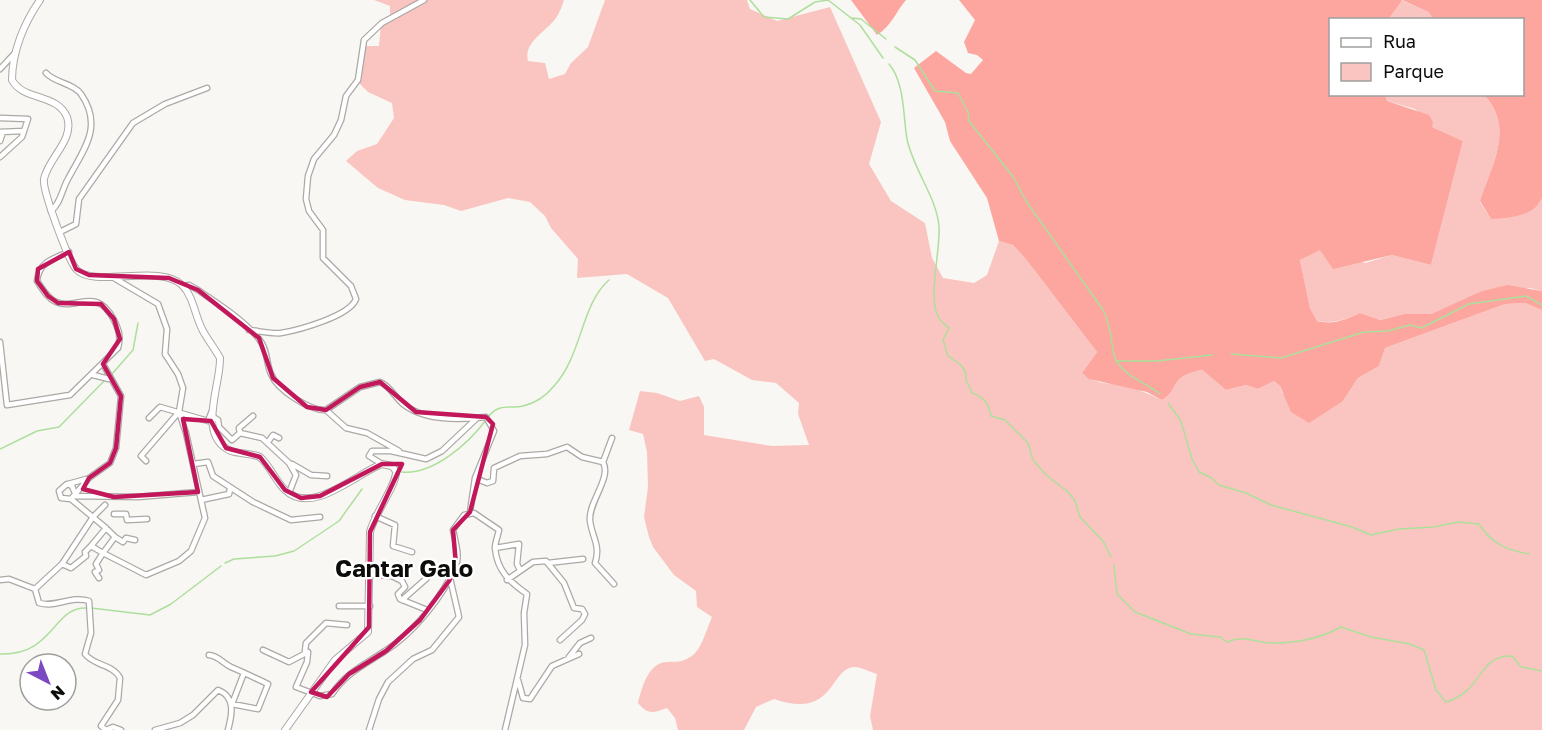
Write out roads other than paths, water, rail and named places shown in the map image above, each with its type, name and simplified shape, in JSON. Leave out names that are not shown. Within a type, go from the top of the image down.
[{"type":"street","points":[[40,0],[30,14],[16,51],[12,72],[14,85],[60,106],[68,123],[66,137],[43,182],[51,211],[76,269],[82,273],[112,276],[169,278],[183,286],[204,333],[220,358],[213,417],[214,431],[226,448],[260,457],[289,493],[301,498],[320,496],[382,464]]},
{"type":"street","points":[[249,330],[282,333],[337,316],[354,303],[356,299],[351,286],[323,258],[323,230],[309,211],[306,199],[308,176],[314,159],[334,135],[341,120],[346,96],[358,80],[364,40],[382,22],[424,0]]},
{"type":"street","points":[[0,69],[16,51]]},
{"type":"street","points":[[46,73],[80,92],[88,107],[91,131],[90,141],[67,180],[57,207],[51,211]]},
{"type":"street","points":[[60,232],[76,224],[79,199],[133,123],[165,104],[207,88]]},
{"type":"street","points":[[0,118],[28,119],[22,137],[0,157]]},
{"type":"street","points":[[0,141],[2,132],[24,131]]},
{"type":"street","points":[[0,407],[70,395],[93,375],[118,348],[120,339],[108,310],[90,300],[58,303],[48,296],[37,281],[38,269],[44,263],[69,252]]},
{"type":"street","points":[[91,546],[146,575],[179,561],[190,551],[200,535],[206,518],[178,412],[183,388],[178,374],[165,354],[167,329],[158,304],[112,276]]},
{"type":"street","points":[[183,286],[189,285],[198,290],[249,330],[262,344],[273,378],[308,407],[326,410],[346,428],[367,433],[402,453]]},
{"type":"street","points":[[0,342],[7,405]]},
{"type":"street","points":[[73,496],[89,478],[110,463],[116,448],[121,396],[109,379],[103,364]]},
{"type":"street","points":[[93,375],[109,379]]},
{"type":"street","points":[[326,410],[360,387],[380,382],[416,412],[428,416],[486,417],[490,420],[494,431],[475,478],[470,512],[458,521],[453,530],[456,565],[449,576],[449,581],[428,610],[386,651],[349,674],[332,694],[327,697],[297,689],[295,685],[309,656],[305,651],[306,643],[326,623],[346,625]]},
{"type":"street","points":[[148,418],[160,408],[208,421],[210,411],[214,406]]},
{"type":"street","points":[[146,461],[141,456],[178,412]]},
{"type":"street","points":[[240,433],[239,428],[253,416]]},
{"type":"street","points":[[213,417],[218,420],[219,427],[231,440],[240,433],[254,435],[268,442],[289,463],[296,475],[289,493]]},
{"type":"street","points":[[285,730],[335,660],[368,632],[370,532],[374,516],[394,483],[396,471],[392,466],[382,464],[369,456],[372,451],[402,453],[426,459],[434,457],[477,418]]},
{"type":"street","points":[[268,442],[273,435],[279,438]]},
{"type":"street","points":[[612,438],[603,462],[606,470],[593,506],[590,522],[599,551],[596,562],[614,584]]},
{"type":"street","points":[[475,478],[487,483],[493,482],[494,468],[513,458],[547,454],[567,447],[588,459],[603,462]]},
{"type":"street","points":[[193,464],[208,462],[213,476],[230,489],[291,520],[320,517]]},
{"type":"street","points":[[289,463],[311,475],[327,476]]},
{"type":"street","points":[[89,478],[60,488],[60,496],[63,500],[73,496],[89,495],[138,496],[198,492]]},
{"type":"street","points":[[67,484],[72,486],[73,496],[115,537],[123,542],[126,538],[135,540]]},
{"type":"street","points":[[84,484],[83,489],[89,495]]},
{"type":"street","points":[[201,500],[229,494],[230,489]]},
{"type":"street","points":[[35,589],[62,564],[93,517],[105,505]]},
{"type":"street","points":[[470,512],[499,530],[495,549],[507,579],[527,594],[528,598],[524,613],[525,645],[504,730]]},
{"type":"street","points":[[114,514],[126,514],[127,520],[147,519]]},
{"type":"street","points":[[374,516],[393,522],[393,546],[412,552]]},
{"type":"street","points":[[62,564],[71,568],[78,565],[106,528]]},
{"type":"street","points":[[99,578],[95,572],[99,570],[96,564],[115,537]]},
{"type":"street","points":[[495,549],[519,544],[517,564],[520,570]]},
{"type":"street","points":[[507,579],[532,562],[548,563],[583,559]]},
{"type":"street","points":[[548,563],[564,583],[574,608],[582,609],[585,614],[582,620],[560,640]]},
{"type":"street","points":[[370,575],[392,576],[402,581],[405,587],[398,594],[402,600],[428,610]]},
{"type":"street","points":[[369,730],[379,699],[388,682],[413,659],[432,650],[459,617],[459,609],[449,576]]},
{"type":"street","points":[[402,600],[428,578]]},
{"type":"street","points":[[0,579],[9,579],[35,589]]},
{"type":"street","points":[[35,589],[39,603],[51,606],[77,599],[89,602],[92,608],[91,633],[85,654],[92,661],[113,670],[120,678],[118,700],[104,719],[102,728],[122,730]]},
{"type":"street","points":[[339,606],[370,606]]},
{"type":"street","points":[[567,659],[580,643],[591,638]]},
{"type":"street","points":[[263,650],[289,662],[305,651]]},
{"type":"street","points":[[518,677],[523,698],[530,699],[552,666],[579,654]]},
{"type":"street","points":[[169,730],[193,715],[218,690],[225,694],[232,704],[258,709],[268,684],[226,664],[218,657],[209,655]]},
{"type":"street","points":[[228,730],[232,704],[244,672]]},
{"type":"street","points":[[155,730],[178,723]]},
{"type":"waterway","points":[[750,0],[764,17],[788,19],[815,2],[828,0]]},
{"type":"waterway","points":[[828,0],[860,25],[883,58]]},
{"type":"waterway","points":[[852,18],[861,19],[886,39]]},
{"type":"waterway","points":[[895,47],[915,60],[935,91],[958,93],[968,112],[969,121],[1014,178],[1026,201],[1103,310],[1108,322],[1116,361],[1157,361],[1212,355]]},
{"type":"waterway","points":[[889,64],[901,90],[910,150],[937,215],[939,236],[934,300],[939,318],[949,328],[943,340],[948,356],[961,365],[972,393],[985,402],[991,416],[1005,420],[1028,443],[1033,460],[1046,475],[1068,492],[1075,501],[1080,517],[1103,541],[1111,557]]},
{"type":"waterway","points":[[489,416],[497,409],[532,403],[551,390],[570,360],[593,302],[609,280]]},
{"type":"waterway","points":[[1231,354],[1281,358],[1364,332],[1388,331],[1410,325],[1421,328],[1469,304],[1526,296],[1542,305]]},
{"type":"waterway","points":[[112,374],[133,350],[138,323]]},
{"type":"waterway","points":[[1116,361],[1120,367],[1160,394]]},
{"type":"waterway","points":[[0,449],[37,431],[59,427],[105,380]]},
{"type":"waterway","points":[[1168,403],[1181,421],[1192,459],[1199,472],[1210,477],[1219,485],[1246,493],[1271,505],[1352,527],[1371,535],[1458,522],[1479,524],[1500,545],[1529,554]]},
{"type":"waterway","points":[[402,472],[426,469],[449,456],[470,439],[486,420]]},
{"type":"waterway","points":[[225,563],[234,559],[275,556],[294,551],[339,521],[362,489]]},
{"type":"waterway","points":[[1114,565],[1117,594],[1135,612],[1191,634],[1220,637],[1227,642],[1245,639],[1282,643],[1317,637],[1341,627],[1371,637],[1410,644],[1424,650],[1436,690],[1446,702],[1467,690],[1492,661],[1501,657],[1512,656],[1521,667],[1542,671]]},
{"type":"waterway","points":[[91,608],[150,615],[171,604],[221,566]]},
{"type":"waterway","points":[[0,654],[18,653],[32,647],[67,615],[76,609],[87,608]]},
{"type":"district","name":"Cantar Galo","points":[[404,569]]}]
